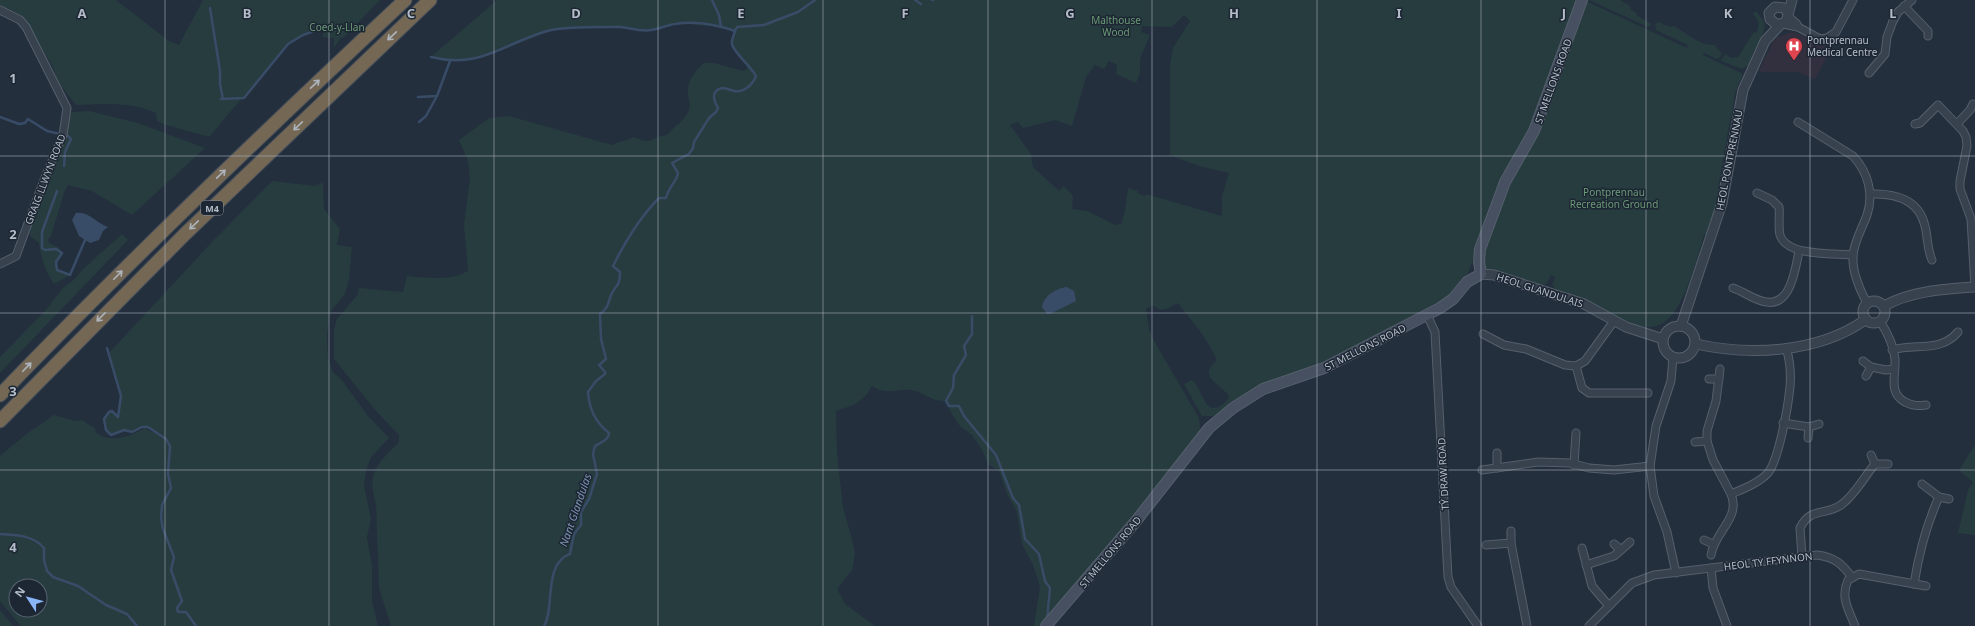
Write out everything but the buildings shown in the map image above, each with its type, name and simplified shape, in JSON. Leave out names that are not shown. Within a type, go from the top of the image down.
[{"type":"highway","name":"M4","points":[[0,395],[73,320],[267,129],[405,0]]},
{"type":"highway","name":"M4","points":[[0,421],[185,234],[430,0]]},
{"type":"main road","name":"ST MELLONS ROAD","points":[[1046,626],[1136,522],[1201,436],[1223,416],[1249,397],[1263,389],[1324,368],[1427,315],[1453,299],[1466,282],[1481,274],[1479,262],[1480,250],[1495,209],[1505,182],[1534,131],[1582,0]]},
{"type":"street","name":"HEOL PONTPRENNAU","points":[[1765,41],[1785,20],[1792,0]]},
{"type":"street","points":[[1770,19],[1774,24],[1785,20],[1797,24],[1798,27],[1820,39],[1827,38],[1836,32],[1853,0]]},
{"type":"street","points":[[1869,73],[1885,54],[1890,28],[1898,12],[1912,0]]},
{"type":"street","name":"HEOL PONTPRENNAU","points":[[1681,326],[1722,203],[1743,90],[1765,41],[1771,11],[1780,3]]},
{"type":"street","points":[[1780,3],[1784,8],[1785,20]]},
{"type":"street","points":[[1904,6],[1928,31],[1928,36]]},
{"type":"street","name":"GRAIG LLWYN ROAD","points":[[0,10],[20,20],[26,27],[67,108],[63,135],[44,180],[16,256],[0,264]]},
{"type":"street","points":[[1957,124],[1970,110],[1973,104]]},
{"type":"street","points":[[1884,306],[1903,297],[1935,291],[1975,287],[1974,244],[1970,212],[1961,192],[1960,182],[1967,142],[1963,131],[1938,106],[1920,123],[1915,124]]},
{"type":"street","points":[[1798,122],[1843,148],[1859,162],[1866,175],[1870,194],[1866,216],[1857,237],[1853,255],[1857,279],[1867,303]]},
{"type":"street","points":[[1757,193],[1772,200],[1779,207],[1780,234],[1782,240],[1787,245],[1799,251],[1853,255]]},
{"type":"street","points":[[1870,194],[1891,194],[1905,199],[1912,204],[1924,224],[1928,249],[1932,260]]},
{"type":"street","points":[[1733,288],[1766,302],[1774,302],[1785,295],[1792,284],[1799,251]]},
{"type":"street","name":"HEOL GLANDULAIS","points":[[1481,274],[1494,275],[1584,304],[1642,333],[1663,340]]},
{"type":"street","points":[[1877,301],[1884,306],[1885,313],[1880,321],[1874,323],[1865,320],[1862,314],[1867,303],[1877,301]]},
{"type":"street","name":"TŶ DRAW ROAD","points":[[1427,315],[1435,332],[1448,577],[1451,587],[1478,626]]},
{"type":"street","points":[[1483,334],[1504,345],[1526,349],[1565,365],[1576,366],[1585,360],[1614,320]]},
{"type":"street","points":[[1696,344],[1747,350],[1786,348],[1835,336],[1855,327],[1865,320]]},
{"type":"street","points":[[1880,321],[1895,359],[1894,369],[1896,393],[1902,400],[1918,406],[1926,405]]},
{"type":"street","points":[[1676,326],[1681,326],[1686,327],[1694,334],[1696,344],[1688,356],[1678,358],[1673,357],[1665,350],[1663,340],[1668,331],[1676,326]]},
{"type":"street","points":[[1892,350],[1906,346],[1953,344],[1958,332]]},
{"type":"street","points":[[1731,494],[1751,485],[1766,475],[1772,468],[1779,446],[1790,386],[1790,371],[1786,348]]},
{"type":"street","points":[[1673,357],[1671,381],[1656,426],[1650,466],[1654,496],[1668,532],[1676,573]]},
{"type":"street","points":[[1863,361],[1871,367],[1886,370],[1894,369]]},
{"type":"street","points":[[1576,366],[1582,388],[1588,394],[1648,393]]},
{"type":"street","points":[[1866,376],[1871,367]]},
{"type":"street","points":[[1711,555],[1713,544],[1733,514],[1734,502],[1713,460],[1707,441],[1707,431],[1716,401],[1720,369]]},
{"type":"street","points":[[1709,379],[1719,379]]},
{"type":"street","points":[[1638,385],[1639,393]]},
{"type":"street","points":[[1918,406],[1918,415]]},
{"type":"street","points":[[1783,423],[1809,427],[1819,424]]},
{"type":"street","points":[[1808,438],[1809,427]]},
{"type":"street","points":[[1574,464],[1576,433]]},
{"type":"street","points":[[1694,442],[1707,441]]},
{"type":"street","points":[[1497,453],[1497,468]]},
{"type":"street","points":[[1871,455],[1875,464]]},
{"type":"street","points":[[1482,470],[1520,463],[1538,462],[1574,464],[1589,468],[1614,470],[1650,466]]},
{"type":"street","points":[[1875,464],[1888,464]]},
{"type":"street","points":[[1802,557],[1800,528],[1802,522],[1808,516],[1815,513],[1840,506],[1848,499],[1875,464]]},
{"type":"street","points":[[1922,484],[1938,497],[1949,499]]},
{"type":"street","points":[[1914,584],[1926,526],[1938,497]]},
{"type":"street","points":[[1511,530],[1511,543],[1527,626]]},
{"type":"street","points":[[1704,540],[1713,544]]},
{"type":"street","points":[[1586,564],[1614,556],[1630,542]]},
{"type":"street","points":[[1486,545],[1511,543]]},
{"type":"street","points":[[1614,544],[1621,550]]},
{"type":"street","points":[[1582,548],[1592,586],[1609,606]]},
{"type":"street","name":"HEOL TY FFYNNON","points":[[1588,626],[1632,583],[1654,575],[1817,555],[1827,556],[1842,564],[1852,578]]},
{"type":"street","points":[[1711,568],[1714,588],[1727,626]]},
{"type":"street","points":[[1855,626],[1844,600],[1845,586],[1848,580],[1859,574],[1864,574],[1926,586]]},
{"type":"shaded area","name":"Pontprennau Medical Centre","points":[[1791,32],[1799,34],[1814,42],[1826,45],[1825,50],[1829,53],[1815,79],[1797,72],[1761,72],[1759,70],[1775,38]]},
{"type":"green space","name":"Coed-y-Llan","points":[[0,0],[116,0],[169,41],[179,45],[203,0],[380,0],[343,38],[341,37],[334,48],[334,38],[323,37],[323,28],[303,35],[288,44],[209,137],[163,124],[157,121],[156,113],[146,109],[117,104],[76,105],[57,81],[54,69],[24,18],[0,6]]},
{"type":"green space","name":"Malthouse Wood","points":[[497,0],[1578,0],[1544,100],[1485,226],[1468,273],[1448,297],[1380,333],[1383,337],[1263,389],[1223,416],[1202,416],[1184,384],[1192,380],[1210,407],[1214,408],[1220,406],[1228,399],[1229,396],[1211,379],[1209,375],[1211,366],[1217,360],[1209,344],[1199,330],[1178,303],[1162,310],[1153,305],[1146,309],[1149,329],[1153,339],[1199,418],[1201,436],[1048,626],[1034,626],[1040,586],[1033,565],[1022,544],[1017,512],[1007,494],[999,471],[988,464],[981,448],[972,435],[960,426],[953,416],[946,401],[936,400],[916,391],[882,391],[872,386],[865,396],[857,403],[836,411],[837,453],[843,508],[855,554],[852,570],[837,589],[845,604],[875,626],[391,626],[379,588],[376,504],[372,484],[376,469],[385,456],[399,442],[399,435],[377,412],[334,359],[334,330],[337,319],[358,294],[359,288],[403,292],[407,276],[447,278],[468,271],[464,224],[470,179],[468,161],[459,140],[489,118],[509,116],[612,145],[634,137],[640,140],[648,141],[667,135],[685,117],[689,109],[689,84],[695,72],[704,63],[714,63],[743,71],[747,69],[746,62],[735,51],[733,46],[735,31],[721,27],[676,23],[651,30],[621,27],[565,28],[550,31],[487,56],[450,61],[431,57]],"holes":[[[1184,15],[1190,21],[1173,48],[1170,66],[1170,155],[1199,166],[1229,173],[1222,196],[1222,216],[1146,194],[1145,196],[1137,193],[1138,191],[1128,188],[1125,211],[1121,224],[1115,225],[1087,211],[1072,209],[1073,196],[1064,186],[1059,191],[1033,167],[1031,154],[1010,125],[1018,122],[1023,128],[1055,120],[1072,126],[1086,77],[1095,65],[1104,69],[1109,61],[1117,65],[1116,74],[1136,83],[1140,73],[1140,59],[1150,35],[1141,32],[1142,26],[1172,27]]]},
{"type":"green space","points":[[1589,0],[1620,0],[1630,6],[1631,10],[1637,13],[1636,15],[1652,24],[1648,27]]},
{"type":"green space","name":"Pontprennau Recreation Ground","points":[[1588,2],[1687,48],[1688,45],[1656,30],[1655,24],[1659,22],[1670,27],[1674,26],[1699,42],[1715,45],[1722,54],[1720,57],[1717,59],[1704,53],[1703,55],[1743,74],[1735,93],[1718,188],[1720,193],[1713,213],[1713,220],[1710,223],[1707,234],[1704,235],[1692,275],[1679,304],[1671,316],[1662,324],[1651,327],[1634,324],[1608,311],[1607,313],[1558,292],[1552,285],[1555,277],[1551,275],[1547,283],[1542,286],[1485,269],[1482,254],[1508,182],[1585,3]]},
{"type":"green space","points":[[1756,11],[1764,22],[1765,26],[1763,34],[1752,55],[1753,58],[1750,64],[1742,69],[1721,61],[1725,54],[1731,58],[1738,57],[1754,32],[1756,33],[1758,23],[1757,18],[1753,14]]},
{"type":"green space","points":[[89,111],[138,123],[205,148],[132,215],[92,191],[68,185],[65,190],[51,236],[48,239],[49,243],[60,248],[59,251],[62,253],[56,262],[57,270],[70,275],[54,284],[44,264],[39,243],[30,236],[33,201],[42,180],[58,156],[66,138],[68,116],[72,112]]},
{"type":"green space","points":[[272,181],[316,186],[316,184],[319,185],[323,182],[324,209],[340,229],[337,245],[352,247],[349,279],[345,294],[330,312],[327,336],[328,358],[333,372],[341,379],[368,416],[389,438],[371,457],[366,471],[364,485],[371,519],[367,537],[372,566],[372,601],[378,626],[21,626],[14,618],[48,618],[48,578],[8,578],[8,611],[0,601],[0,456],[25,435],[54,415],[75,421],[82,420],[96,429],[95,432],[107,438],[120,438],[145,428],[152,432],[156,431],[145,427],[135,431],[121,432],[111,435],[106,430],[104,419],[109,412],[112,411],[118,417],[121,396],[108,354],[212,242]]},
{"type":"green space","points":[[122,234],[128,240],[0,373],[0,357],[45,311],[63,288],[75,279],[82,270]]},
{"type":"green space","points":[[1975,445],[1975,535],[1958,533],[1968,490],[1973,482],[1959,470]]},
{"type":"green space","points":[[0,610],[13,626],[0,626]]},
{"type":"water","points":[[76,213],[85,214],[108,227],[103,231],[99,240],[90,243],[79,236],[72,220]]},
{"type":"water","points":[[1067,287],[1074,291],[1076,301],[1050,314],[1047,314],[1042,307],[1045,299],[1051,293]]},
{"type":"waterway","name":"Nant Glandulas","points":[[712,0],[719,15],[721,27]]},
{"type":"waterway","points":[[735,31],[737,27],[764,25],[798,12],[815,0]]},
{"type":"waterway","points":[[915,0],[921,4]]},
{"type":"waterway","points":[[210,8],[223,99]]},
{"type":"waterway","name":"Nant Glandulas","points":[[431,57],[449,60],[465,60],[480,57],[551,30],[586,27],[621,27],[647,30],[682,23],[698,23],[713,25],[735,31],[732,41],[733,47],[756,76],[753,82],[741,91],[722,88],[716,91],[714,94],[714,99],[718,108],[716,112],[709,118],[694,142],[693,148],[689,154],[672,163],[678,173],[666,198],[659,198],[645,213],[613,266],[620,272],[619,280],[606,308],[600,314],[601,339],[606,359],[599,365],[605,374],[596,381],[588,392],[594,415],[609,435],[604,441],[595,446],[593,454],[597,474],[589,499],[581,512],[581,525],[574,534],[570,554],[562,559],[556,567],[551,587],[549,609],[544,626]]},
{"type":"waterway","points":[[221,99],[244,98],[288,44],[303,35],[323,28]]},
{"type":"waterway","points":[[418,97],[437,96],[450,61]]},
{"type":"waterway","points":[[419,122],[426,116],[437,96]]},
{"type":"waterway","points":[[0,117],[19,124],[25,123],[28,119],[47,131],[68,136],[71,139],[65,152],[64,166]]},
{"type":"waterway","points":[[57,191],[42,232],[42,248],[45,250],[56,249],[62,253],[56,262],[57,270],[70,275],[85,240]]},
{"type":"waterway","points":[[972,316],[972,334],[964,346],[966,355],[954,375],[953,388],[946,401],[949,406],[959,406],[964,416],[996,455],[1013,498],[1019,505],[1025,539],[1039,554],[1045,581],[1050,588],[1047,620]]},
{"type":"waterway","points":[[107,348],[121,396],[118,417],[112,411],[109,412],[104,419],[106,430],[111,435],[124,430],[132,432],[142,427],[148,427],[166,439],[170,446],[168,474],[171,488],[162,505],[161,518],[163,529],[174,557],[171,570],[182,601],[177,608],[178,612],[186,612],[196,626]]},
{"type":"waterway","points":[[0,534],[24,536],[35,540],[44,548],[44,560],[47,571],[53,577],[78,586],[106,605],[127,614],[137,626]]},
{"type":"place","name":"Pontprennau Medical Centre","points":[[1794,61]]}]
